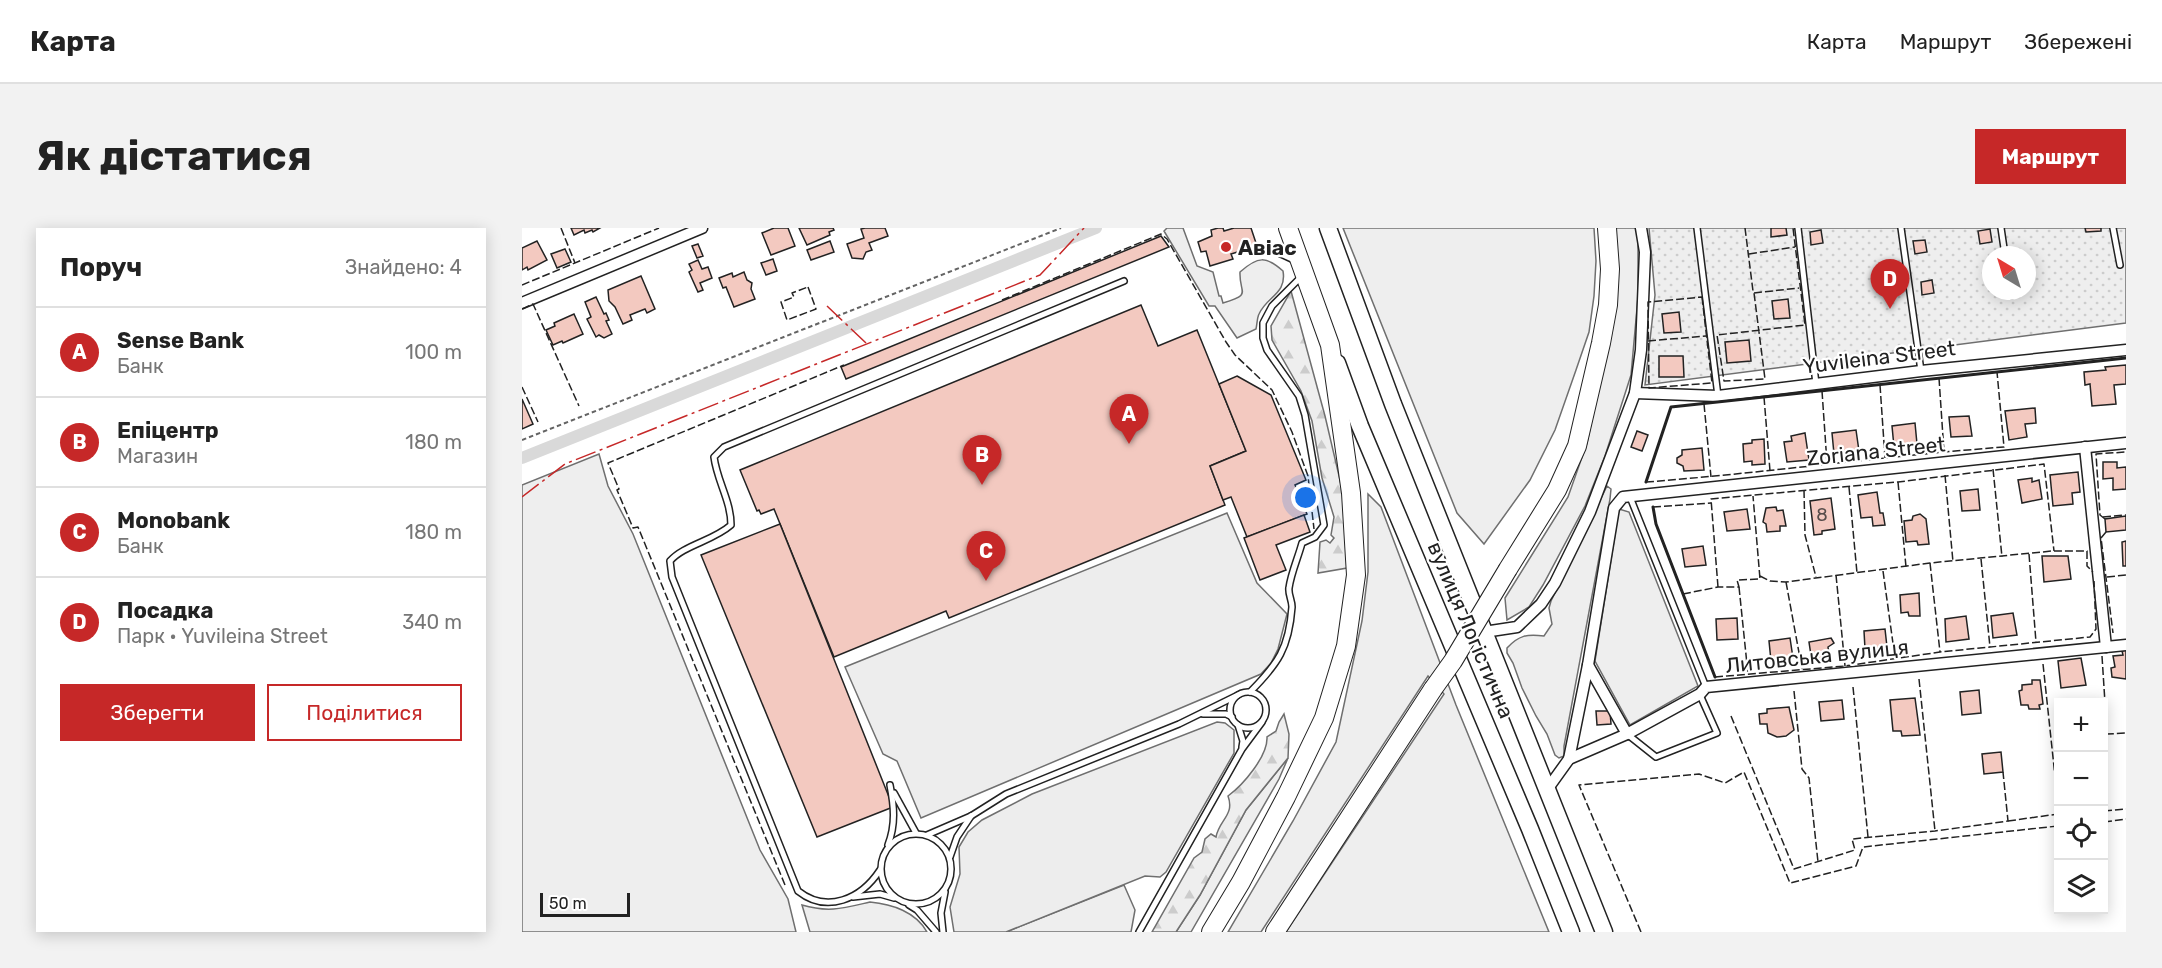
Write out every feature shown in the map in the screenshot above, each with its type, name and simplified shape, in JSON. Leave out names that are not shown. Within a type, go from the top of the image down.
[{"type":"highway","points":[[1211,932],[1281,807],[1324,718],[1346,646],[1356,575],[1351,494],[1330,345],[1288,228]]},
{"type":"highway","points":[[1275,932],[1453,661],[1557,490],[1577,446],[1601,343],[1608,304],[1610,269],[1607,228]]},
{"type":"main road","points":[[1328,228],[1393,405],[1604,932]]},
{"type":"main road","name":"вулиця Логістична","points":[[1330,345],[1360,426],[1530,829],[1571,932]]},
{"type":"street","points":[[522,303],[702,228]]},
{"type":"street","points":[[1484,632],[1516,627],[1542,604],[1555,583],[1590,512],[1635,393],[1641,350],[1645,252],[1641,228]]},
{"type":"street","name":"Yuvileina Street","points":[[1635,393],[1718,396],[1921,371],[2126,350]]},
{"type":"street","name":"Zoriana Street","points":[[1630,497],[2126,443]]},
{"type":"street","points":[[2085,447],[2106,647]]},
{"type":"street","points":[[1546,791],[1569,759],[1588,665],[1614,508],[1623,497],[1630,497]]},
{"type":"street","name":"Литовська вулиця","points":[[1569,759],[1627,734],[1703,691],[2126,645]]},
{"type":"street","points":[[1588,665],[1627,734]]},
{"type":"lane","points":[[1697,228],[1718,396]]},
{"type":"lane","points":[[1798,228],[1816,384]]},
{"type":"lane","points":[[1901,228],[1921,371]]},
{"type":"lane","points":[[2001,228],[2004,246]]},
{"type":"lane","points":[[2113,228],[2120,265]]},
{"type":"lane","points":[[1248,249],[1270,249],[1302,268],[1272,306],[1263,323],[1263,338],[1268,350],[1299,396],[1305,415],[1324,525],[1315,537],[1302,543],[1288,591],[1292,603],[1280,658],[1272,671],[1250,692]]},
{"type":"lane","points":[[936,932],[917,910],[897,899],[880,894],[820,903],[808,900],[798,891],[672,577],[670,561],[676,555],[720,534],[731,525],[731,511],[716,471],[714,457],[724,447],[1124,281]]},
{"type":"lane","points":[[1627,734],[1656,757],[1718,733],[1630,497]]},
{"type":"lane","points":[[927,835],[971,816],[1006,794],[1202,714],[1238,695],[1255,693],[1264,700],[1266,711],[1262,722],[1242,749],[1138,932]]},
{"type":"lane","points":[[1238,695],[1231,705],[1234,720],[1241,730],[1242,749]]},
{"type":"lane","points":[[1202,714],[1226,714],[1246,728],[1262,722]]},
{"type":"lane","points":[[897,899],[888,892],[882,882],[880,870],[894,826],[894,806],[890,785],[916,834]]},
{"type":"lane","points":[[950,857],[957,837],[971,816]]},
{"type":"lane","points":[[887,849],[895,840],[905,835],[916,834],[927,835],[944,847],[950,857],[952,867],[951,878],[941,903],[943,932]]},
{"type":"lane","points":[[852,897],[880,870]]},
{"type":"lane","points":[[907,904],[918,905],[930,902],[939,897],[946,888]]},
{"type":"path","points":[[522,440],[1060,228]]},
{"type":"green space","points":[[1167,228],[1183,228],[1197,266],[1213,272],[1223,303],[1241,295],[1240,272],[1252,263],[1267,261],[1283,271],[1282,285],[1262,308],[1256,329],[1237,338],[1215,306],[1209,306],[1164,231]]},
{"type":"green space","points":[[1343,228],[1594,228],[1596,261],[1594,296],[1589,332],[1576,370],[1555,430],[1530,480],[1484,544],[1457,513]]},
{"type":"green space","points":[[1616,228],[1638,228],[1638,297],[1631,375],[1605,456],[1585,506],[1529,607],[1507,620],[1505,598],[1568,497],[1587,443],[1617,301]]},
{"type":"green space","points":[[1649,228],[2126,228],[2126,323],[1645,385],[1655,295]]},
{"type":"green space","points":[[1291,291],[1325,416],[1347,510],[1347,568],[1318,573],[1320,542],[1326,540],[1330,543],[1334,538],[1331,535],[1334,517],[1322,478],[1312,421],[1301,391],[1272,340],[1271,326]]},
{"type":"green space","points":[[599,454],[608,486],[633,534],[760,850],[788,899],[796,932],[522,932],[522,485]]},
{"type":"green space","points":[[1607,486],[1611,489],[1610,499],[1564,756],[1559,758],[1555,755],[1547,734],[1522,688],[1507,648],[1515,640],[1524,636],[1544,636],[1552,624],[1549,608],[1551,601]]},
{"type":"green space","points":[[1368,494],[1381,507],[1456,705],[1549,932],[1286,932],[1444,694],[1428,676],[1261,932],[1228,932],[1336,742],[1362,621],[1368,572]]},
{"type":"green space","points":[[1619,509],[1629,512],[1698,686],[1630,725],[1595,661]]},
{"type":"green space","points":[[1284,714],[1289,734],[1288,758],[1246,810],[1200,895],[1176,932],[1152,932],[1194,858],[1202,852],[1205,839],[1211,834],[1216,837],[1230,808],[1228,796],[1254,770],[1263,753],[1267,737],[1276,731]]},
{"type":"green space","points":[[1288,758],[1279,779],[1191,932],[1176,932],[1200,895],[1246,810]]},
{"type":"green space","points":[[1124,885],[1135,910],[1131,932],[1006,932]]},
{"type":"green space","points":[[870,902],[903,910],[917,919],[927,932],[810,932],[802,905],[829,909]]},
{"type":"shaded area","points":[[1227,513],[1257,583],[1287,614],[1278,649],[1271,663],[1261,674],[921,818],[897,761],[883,754],[845,667]]},
{"type":"shaded area","points":[[1217,722],[1225,723],[1234,730],[1234,753],[1166,872],[1160,877],[1145,876],[1006,932],[954,932],[950,907],[960,874],[959,847],[968,832],[982,820],[1032,794]]},
{"type":"building","points":[[571,228],[600,228],[585,233],[584,230],[574,235]]},
{"type":"building","points":[[774,228],[788,228],[795,246],[771,255],[762,233]]},
{"type":"building","points":[[799,228],[833,228],[834,230],[829,232],[830,235],[807,245]]},
{"type":"building","points":[[885,228],[888,236],[869,243],[872,250],[866,252],[863,259],[852,258],[847,244],[864,238],[861,229]]},
{"type":"building","name":"Авіас","points":[[1223,228],[1224,231],[1234,228],[1251,228],[1257,246],[1231,254],[1233,259],[1210,266],[1206,251],[1201,252],[1198,242],[1212,236],[1211,230]]},
{"type":"building","points":[[1771,228],[1786,228],[1787,235],[1771,237]]},
{"type":"building","points":[[2085,228],[2101,228],[2101,231],[2086,232]]},
{"type":"building","points":[[1990,229],[1992,242],[1980,244],[1978,231]]},
{"type":"building","points":[[1821,230],[1823,243],[1811,245],[1810,232]]},
{"type":"building","points":[[1161,236],[1169,247],[846,379],[841,367]]},
{"type":"building","points":[[1925,240],[1927,252],[1915,254],[1913,241]]},
{"type":"building","points":[[537,241],[547,260],[528,270],[527,267],[522,270],[522,248]]},
{"type":"building","points":[[830,241],[834,252],[811,260],[807,250]]},
{"type":"building","points":[[698,244],[703,256],[697,258],[692,246]]},
{"type":"building","points":[[565,249],[571,262],[557,268],[551,254]]},
{"type":"building","points":[[773,259],[777,271],[766,275],[761,263]]},
{"type":"building","points":[[698,260],[702,269],[708,267],[712,278],[700,283],[703,290],[698,292],[689,272],[692,270],[689,264]]},
{"type":"building","points":[[744,272],[747,280],[752,283],[751,289],[755,299],[734,307],[726,287],[723,288],[719,278],[732,273],[733,277]]},
{"type":"building","points":[[641,276],[655,309],[647,313],[645,309],[630,315],[632,320],[623,324],[615,307],[609,301],[608,290]]},
{"type":"building","points":[[1932,280],[1934,293],[1922,295],[1921,282]]},
{"type":"building","points":[[596,297],[604,314],[606,313],[609,320],[606,321],[612,334],[604,338],[599,335],[596,337],[587,319],[591,317],[585,302]]},
{"type":"building","points":[[1788,299],[1790,318],[1774,319],[1772,301]]},
{"type":"building","points":[[1141,305],[1158,346],[1197,330],[1246,451],[1210,466],[1225,505],[949,618],[946,611],[834,657],[774,509],[761,514],[759,510],[757,511],[740,470]]},
{"type":"building","points":[[1679,312],[1681,332],[1664,333],[1662,314]]},
{"type":"building","points":[[574,314],[583,334],[553,345],[546,330],[555,326],[554,323]]},
{"type":"building","points":[[1749,340],[1751,361],[1727,363],[1725,342]]},
{"type":"building","points":[[1659,356],[1683,356],[1684,377],[1659,377]]},
{"type":"building","points":[[2126,365],[2126,384],[2114,385],[2116,404],[2092,406],[2090,384],[2085,385],[2084,372]]},
{"type":"building","points":[[1237,376],[1271,395],[1306,480],[1295,485],[1307,514],[1247,537],[1231,497],[1223,500],[1210,466],[1246,451],[1219,384]]},
{"type":"building","points":[[522,399],[533,424],[522,429]]},
{"type":"building","points":[[2035,408],[2036,423],[2025,424],[2027,437],[2009,440],[2005,411]]},
{"type":"building","points":[[1969,416],[1972,436],[1951,437],[1949,417]]},
{"type":"building","points":[[1915,423],[1917,444],[1894,447],[1892,426]]},
{"type":"building","points":[[1856,430],[1859,451],[1834,454],[1832,433]]},
{"type":"building","points":[[1637,431],[1648,435],[1642,451],[1631,447]]},
{"type":"building","points":[[1805,433],[1809,460],[1787,462],[1784,442],[1792,441],[1791,436]]},
{"type":"building","points":[[1764,439],[1765,464],[1752,465],[1752,461],[1744,462],[1743,444],[1752,443],[1752,440]]},
{"type":"building","points":[[1702,448],[1704,470],[1684,471],[1683,466],[1677,463],[1682,450]]},
{"type":"building","points":[[2103,462],[2117,462],[2117,468],[2126,467],[2126,489],[2113,490],[2113,478],[2103,479]]},
{"type":"building","points":[[2078,472],[2080,492],[2072,493],[2073,504],[2053,506],[2050,475]]},
{"type":"building","points":[[2032,478],[2032,482],[2039,480],[2042,499],[2022,503],[2018,480]]},
{"type":"building","points":[[1978,489],[1980,510],[1962,511],[1960,491]]},
{"type":"building","points":[[1877,492],[1880,513],[1883,513],[1885,525],[1873,526],[1872,517],[1861,518],[1858,495]]},
{"type":"building","points":[[1831,498],[1835,529],[1814,535],[1810,501]]},
{"type":"building","points":[[1776,507],[1777,511],[1783,510],[1786,526],[1780,526],[1780,531],[1767,532],[1766,524],[1763,522],[1766,508]]},
{"type":"building","points":[[1747,509],[1750,529],[1727,531],[1724,512]]},
{"type":"building","points":[[1920,514],[1926,519],[1929,544],[1918,545],[1917,541],[1906,542],[1904,521],[1912,520],[1913,516]]},
{"type":"building","points":[[1304,515],[1310,532],[1276,545],[1286,570],[1260,580],[1244,538]]},
{"type":"building","points":[[2126,516],[2126,530],[2106,532],[2105,519]]},
{"type":"building","points":[[780,524],[893,807],[817,837],[701,555]]},
{"type":"building","points":[[2126,541],[2126,566],[2123,566],[2122,542]]},
{"type":"building","points":[[1703,546],[1706,565],[1685,567],[1682,549]]},
{"type":"building","points":[[2042,556],[2068,556],[2071,579],[2044,582]]},
{"type":"building","points":[[1919,593],[1920,616],[1909,616],[1908,612],[1901,613],[1900,595]]},
{"type":"building","points":[[2013,613],[2017,635],[1993,638],[1991,616]]},
{"type":"building","points":[[1966,616],[1969,639],[1946,642],[1945,619]]},
{"type":"building","points":[[1737,618],[1738,639],[1717,640],[1716,619]]},
{"type":"building","points":[[1885,629],[1887,647],[1865,649],[1864,631]]},
{"type":"building","points":[[1790,638],[1793,658],[1771,661],[1769,641]]},
{"type":"building","points":[[1831,638],[1834,643],[1828,647],[1830,660],[1812,662],[1809,642]]},
{"type":"building","points":[[2126,650],[2126,679],[2112,677],[2111,668],[2115,667],[2113,656],[2123,655],[2122,651]]},
{"type":"building","points":[[2081,658],[2086,685],[2061,688],[2058,661]]},
{"type":"building","points":[[2032,680],[2040,680],[2043,704],[2039,705],[2040,709],[2029,709],[2028,705],[2021,705],[2019,691],[2022,690],[2022,685],[2032,684]]},
{"type":"building","points":[[1979,690],[1981,713],[1962,715],[1960,692]]},
{"type":"building","points":[[1915,698],[1920,735],[1902,736],[1901,731],[1893,731],[1890,700]]},
{"type":"building","points":[[1842,700],[1844,719],[1821,721],[1819,702]]},
{"type":"building","points":[[1789,707],[1794,730],[1786,736],[1777,737],[1768,733],[1767,724],[1760,724],[1759,714],[1767,713],[1767,709]]},
{"type":"building","points":[[1596,711],[1610,711],[1611,724],[1597,725]]},
{"type":"building","points":[[2001,752],[2003,772],[1984,774],[1982,754]]},
{"type":"waterway","points":[[522,458],[1096,228]]},
{"type":"fence","points":[[561,228],[575,263]]},
{"type":"fence","points":[[522,285],[659,228]]},
{"type":"fence","points":[[1745,228],[1754,293],[1765,379],[1724,381],[1717,335],[1805,325],[1793,228]]},
{"type":"fence","points":[[1002,300],[1161,234],[1167,239],[1235,355],[1272,390],[1292,432],[1308,476],[1314,529]]},
{"type":"fence","points":[[1749,254],[1795,247]]},
{"type":"fence","points":[[808,287],[816,309],[787,320],[781,302],[794,297],[792,293],[808,287]]},
{"type":"fence","points":[[1754,293],[1799,288]]},
{"type":"fence","points":[[1702,297],[1712,383],[1649,388],[1648,302],[1702,297]]},
{"type":"fence","points":[[522,309],[533,304],[579,406]]},
{"type":"fence","points":[[1648,341],[1706,336]]},
{"type":"fence","points":[[785,885],[638,527],[633,528],[608,463],[844,365]]},
{"type":"fence","points":[[1646,482],[2004,447],[1997,372]]},
{"type":"fence","points":[[1939,378],[1944,452]]},
{"type":"fence","points":[[1880,385],[1885,458]]},
{"type":"fence","points":[[522,387],[538,422]]},
{"type":"fence","points":[[1822,391],[1827,463]]},
{"type":"fence","points":[[1764,397],[1770,471]]},
{"type":"fence","points":[[1704,404],[1711,477]]},
{"type":"fence","points":[[2105,519],[2100,515],[2096,454],[2126,452]]},
{"type":"fence","points":[[1718,587],[1711,499],[1898,482],[2044,464],[2054,551]]},
{"type":"fence","points":[[1993,469],[2002,557]]},
{"type":"fence","points":[[1945,475],[1953,562]]},
{"type":"fence","points":[[1898,482],[1906,567]]},
{"type":"fence","points":[[1849,487],[1857,573]]},
{"type":"fence","points":[[1804,490],[1805,535],[1816,577]]},
{"type":"fence","points":[[1683,594],[1718,587],[1739,587],[1737,580],[1760,579],[1753,496]]},
{"type":"fence","points":[[1653,507],[1711,503]]},
{"type":"fence","points":[[2103,517],[2126,515]]},
{"type":"fence","points":[[2106,532],[2101,538],[2113,633]]},
{"type":"fence","points":[[1760,576],[1770,581],[1786,582],[1930,563],[2052,551],[2087,551],[2087,566],[2093,572]]},
{"type":"fence","points":[[2029,554],[2036,642]]},
{"type":"fence","points":[[1981,559],[1990,647]]},
{"type":"fence","points":[[1930,563],[1940,652]]},
{"type":"fence","points":[[1883,571],[1895,658]]},
{"type":"fence","points":[[1836,575],[1845,666]]},
{"type":"fence","points":[[2107,577],[2126,575]]},
{"type":"fence","points":[[1715,677],[1845,666],[1940,652],[2090,637],[2096,629],[2094,581]]},
{"type":"fence","points":[[1786,582],[1802,669]]},
{"type":"fence","points":[[1739,587],[1748,674]]},
{"type":"fence","points":[[2102,656],[2107,734],[2126,733]]},
{"type":"fence","points":[[2043,664],[2054,767]]},
{"type":"fence","points":[[1919,679],[1935,831]]},
{"type":"fence","points":[[1853,687],[1868,837]]},
{"type":"fence","points":[[1794,691],[1802,769],[1809,778],[1818,862]]},
{"type":"fence","points":[[1731,716],[1794,869],[1855,850],[1852,839],[2008,821],[2003,772]]},
{"type":"fence","points":[[1641,932],[1579,785],[1699,774],[1725,783],[1744,772],[1790,883],[1856,866],[1863,847],[2054,826]]},
{"type":"fence","points":[[2108,811],[2126,809]]},
{"type":"fence","points":[[2008,821],[2054,815]]},
{"type":"fence","points":[[2108,821],[2126,819]]},
{"type":"wall","points":[[1646,482],[1671,407],[2126,358]]},
{"type":"wall","points":[[1653,507],[1656,524],[1715,677]]},
{"type":"power","points":[[522,497],[565,464],[1040,275],[1084,228]]},
{"type":"power","points":[[827,306],[866,343]]},
{"type":"place","name":"Авіас","points":[[1226,247]]},
{"type":"place","name":"Посадка","points":[[1890,309]]},
{"type":"place","name":"Sense Bank","points":[[1129,444]]},
{"type":"place","name":"Епіцентр","points":[[982,485]]},
{"type":"place","name":"Monobank","points":[[986,581]]}]
